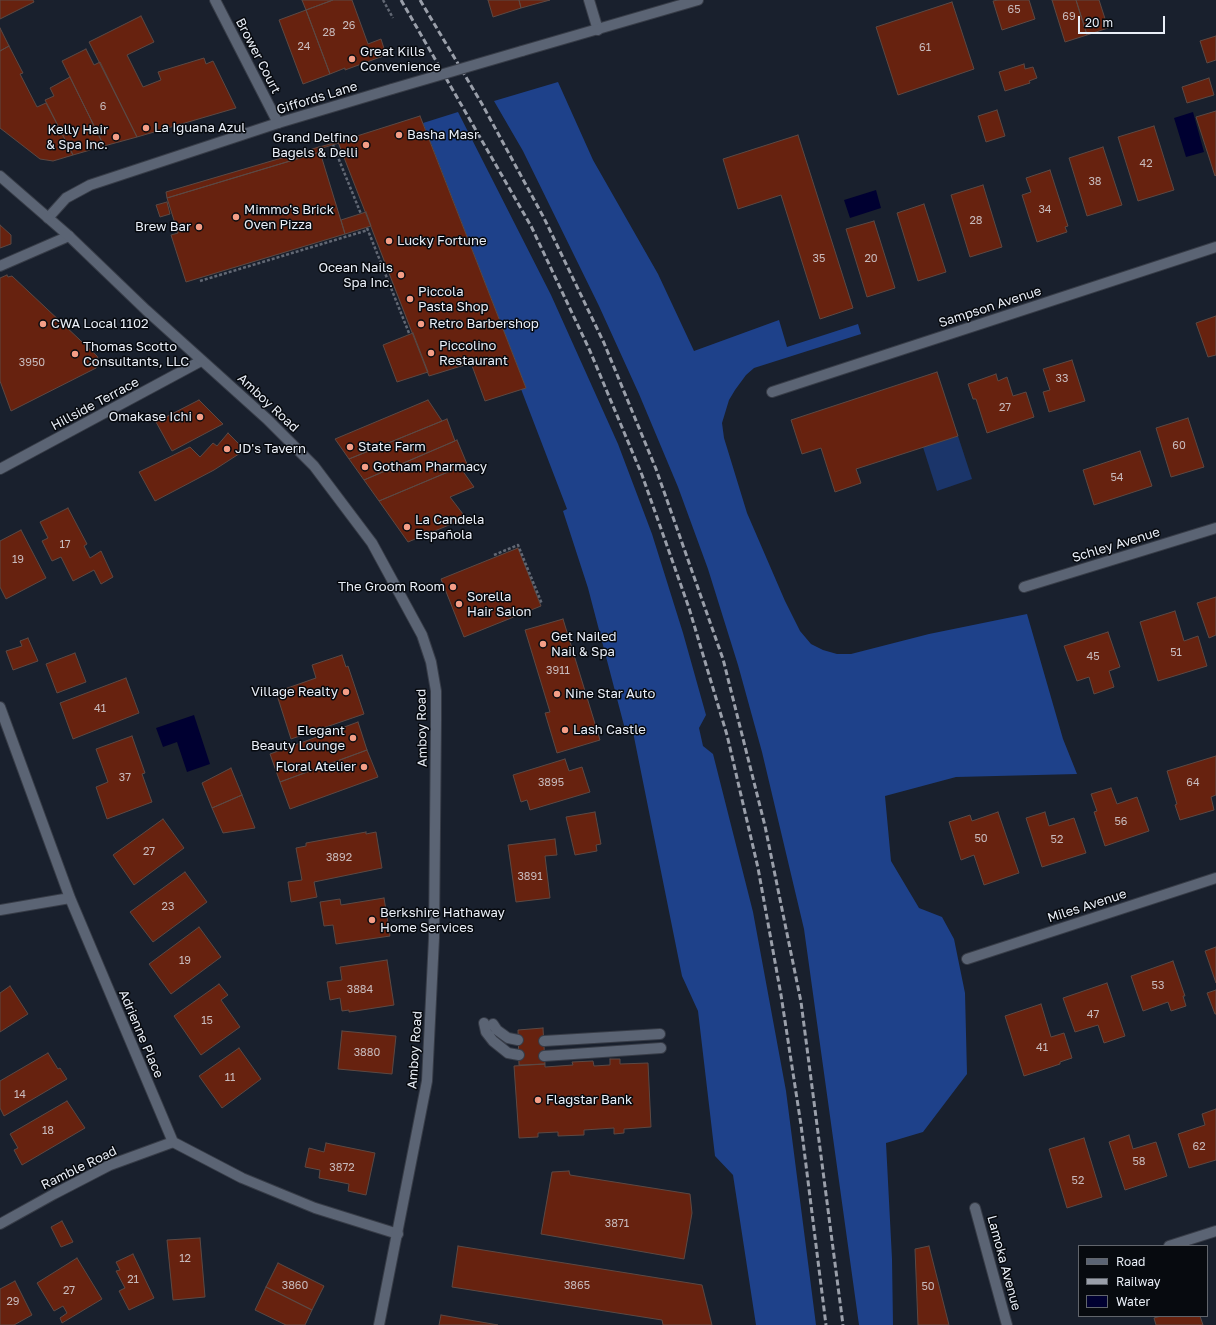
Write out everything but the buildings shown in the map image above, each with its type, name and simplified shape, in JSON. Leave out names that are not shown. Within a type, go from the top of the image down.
[{"type":"street","name":"Brower Court","points":[[216,0],[278,123]]},
{"type":"street","points":[[589,0],[598,30]]},
{"type":"street","name":"Giffords Lane","points":[[48,218],[66,198],[90,185],[278,123],[698,0]]},
{"type":"street","name":"Amboy Road","points":[[0,176],[69,236],[201,361],[284,434],[324,478],[372,543],[416,621],[431,662],[436,691],[434,938],[427,1081],[421,1118],[379,1325]]},
{"type":"street","points":[[0,266],[69,236]]},
{"type":"street","name":"Sampson Avenue","points":[[772,392],[1216,247]]},
{"type":"street","name":"Hillside Terrace","points":[[0,469],[201,361]]},
{"type":"street","name":"Schley Avenue","points":[[1024,588],[1216,528]]},
{"type":"street","name":"Adrienne Place","points":[[0,707],[70,898],[172,1142]]},
{"type":"street","name":"Miles Avenue","points":[[967,959],[1216,878]]},
{"type":"street","points":[[0,910],[70,898]]},
{"type":"street","points":[[518,1040],[508,1038],[488,1024],[486,1032],[492,1041],[508,1053],[518,1055]]},
{"type":"street","points":[[544,1041],[660,1034]]},
{"type":"street","points":[[544,1056],[662,1048]]},
{"type":"street","points":[[172,1142],[242,1178],[315,1208],[398,1234]]},
{"type":"street","name":"Ramble Road","points":[[0,1224],[110,1165],[172,1142]]},
{"type":"street","name":"Lamoka Avenue","points":[[975,1208],[1007,1325]]},
{"type":"street","points":[[1172,1245],[1216,1231]]},
{"type":"path","points":[[383,0],[393,18]]},
{"type":"path","points":[[331,139],[361,214]]},
{"type":"path","points":[[200,281],[367,229],[409,333]]},
{"type":"path","points":[[494,554],[518,545],[542,604]]},
{"type":"shaded area","points":[[558,82],[593,160],[658,274],[694,351],[779,320],[787,347],[858,324],[861,334],[754,368],[746,375],[729,400],[722,423],[724,438],[747,513],[785,601],[800,631],[811,644],[823,650],[837,654],[851,654],[929,634],[1027,614],[1063,739],[1077,774],[956,777],[885,796],[891,861],[919,908],[942,917],[954,939],[965,993],[967,1074],[923,1132],[886,1143],[892,1259],[893,1325],[859,1325],[804,929],[762,752],[738,665],[708,569],[678,487],[639,394],[599,306],[523,151],[494,101]]},
{"type":"shaded area","points":[[458,112],[551,295],[618,444],[652,534],[683,633],[706,715],[699,728],[703,746],[713,754],[753,912],[786,1091],[816,1325],[756,1325],[733,1175],[715,1156],[698,1011],[682,976],[633,732],[626,733],[588,588],[563,511],[567,509],[521,389],[526,388],[423,123]]},
{"type":"shaded area","points":[[958,436],[972,479],[937,491],[923,447]]},
{"type":"water","points":[[1193,112],[1204,152],[1186,157],[1174,118]]},
{"type":"water","points":[[876,190],[881,208],[850,218],[844,200]]},
{"type":"water","points":[[194,715],[210,764],[187,772],[177,742],[163,747],[156,728]]},
{"type":"railway","points":[[401,0],[531,226],[590,351],[642,475],[689,608],[727,735],[758,868],[781,995],[801,1125],[826,1325]]},
{"type":"railway","points":[[420,0],[482,104],[544,218],[604,343],[656,469],[723,659],[765,826],[801,1002],[843,1325]]},
{"type":"place","name":"Great Kills Convenience","points":[[352,59]]},
{"type":"place","name":"La Iguana Azul","points":[[146,128]]},
{"type":"place","name":"Basha Masr","points":[[399,135]]},
{"type":"place","name":"Kelly Hair & Spa Inc.","points":[[116,137]]},
{"type":"place","name":"Grand Delfino Bagels & Delli","points":[[366,145]]},
{"type":"place","name":"Mimmo's Brick Oven Pizza","points":[[236,217]]},
{"type":"place","name":"Brew Bar","points":[[199,227]]},
{"type":"place","name":"Lucky Fortune","points":[[389,241]]},
{"type":"place","name":"Ocean Nails Spa Inc.","points":[[401,275]]},
{"type":"place","name":"Piccola Pasta Shop","points":[[410,299]]},
{"type":"place","name":"CWA Local 1102","points":[[43,324]]},
{"type":"place","name":"Retro Barbershop","points":[[421,324]]},
{"type":"place","name":"Piccolino Restaurant","points":[[431,353]]},
{"type":"place","name":"Thomas Scotto Consultants, LLC","points":[[75,354]]},
{"type":"place","name":"Omakase Ichi","points":[[200,417]]},
{"type":"place","name":"State Farm","points":[[350,447]]},
{"type":"place","name":"JD's Tavern","points":[[227,449]]},
{"type":"place","name":"Gotham Pharmacy","points":[[365,467]]},
{"type":"place","name":"La Candela Española","points":[[407,527]]},
{"type":"place","name":"The Groom Room","points":[[453,587]]},
{"type":"place","name":"Sorella Hair Salon","points":[[459,604]]},
{"type":"place","name":"Get Nailed Nail & Spa","points":[[543,644]]},
{"type":"place","name":"Village Realty","points":[[346,692]]},
{"type":"place","name":"Nine Star Auto","points":[[557,694]]},
{"type":"place","name":"Lash Castle","points":[[565,730]]},
{"type":"place","name":"Elegant Beauty Lounge","points":[[353,738]]},
{"type":"place","name":"Floral Atelier","points":[[364,767]]},
{"type":"place","name":"Berkshire Hathaway Home Services","points":[[372,920]]},
{"type":"place","name":"Flagstar Bank","points":[[538,1100]]}]
